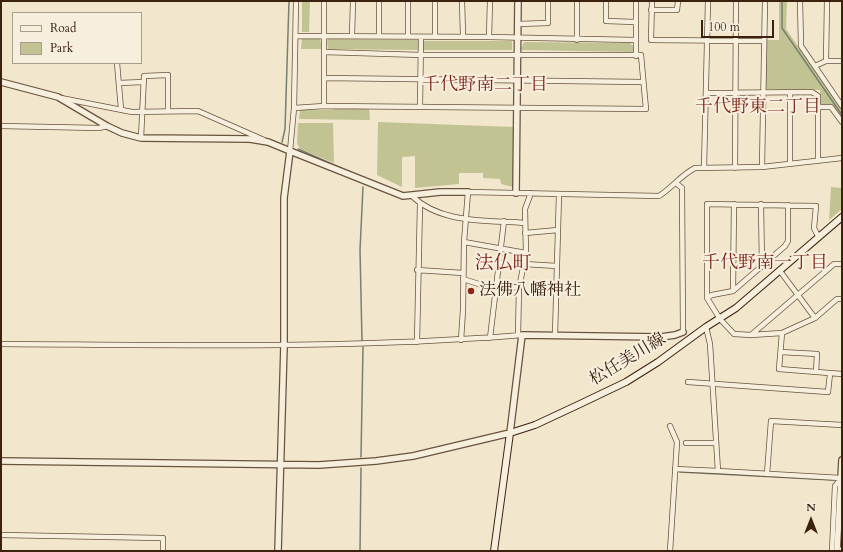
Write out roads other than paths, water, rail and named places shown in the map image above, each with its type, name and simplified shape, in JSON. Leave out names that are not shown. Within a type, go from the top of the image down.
[{"type":"main road","name":"松任美川線","points":[[510,433],[534,425],[626,382],[658,362],[706,327],[736,308],[780,271],[818,236],[842,217]]},
{"type":"main road","points":[[494,551],[510,433]]},
{"type":"street","points":[[278,551],[284,346],[284,198],[294,108],[296,1]]},
{"type":"street","points":[[324,1],[324,106]]},
{"type":"street","points":[[352,36],[353,1]]},
{"type":"street","points":[[379,36],[380,1]]},
{"type":"street","points":[[408,1],[408,36]]},
{"type":"street","points":[[435,1],[435,36]]},
{"type":"street","points":[[462,1],[463,36]]},
{"type":"street","points":[[489,37],[490,1]]},
{"type":"street","points":[[516,193],[518,1]]},
{"type":"street","points":[[518,24],[548,23],[548,1]]},
{"type":"street","points":[[577,1],[577,40]]},
{"type":"street","points":[[606,1],[606,21],[635,22]]},
{"type":"street","points":[[636,1],[636,56]]},
{"type":"street","points":[[652,1],[651,40],[764,41]]},
{"type":"street","points":[[651,10],[677,10],[678,1]]},
{"type":"street","points":[[704,168],[707,93],[708,1]]},
{"type":"street","points":[[735,168],[736,1]]},
{"type":"street","points":[[762,167],[765,1]]},
{"type":"street","points":[[800,1],[801,46],[842,106]]},
{"type":"street","points":[[826,61],[827,1]]},
{"type":"street","points":[[296,36],[408,36],[421,38],[435,36],[463,36],[577,40],[635,40]]},
{"type":"street","points":[[420,107],[421,38]]},
{"type":"street","points":[[294,108],[324,106],[646,109],[641,55],[324,52]]},
{"type":"street","points":[[815,66],[826,61],[842,61]]},
{"type":"street","points":[[117,64],[121,109]]},
{"type":"street","points":[[141,138],[141,112],[144,76],[168,75],[168,111]]},
{"type":"street","points":[[324,78],[643,82]]},
{"type":"street","points":[[1,82],[58,97],[141,112],[198,111],[290,152],[389,192],[403,196],[440,192],[659,196],[676,183],[685,173],[694,168],[762,167],[842,158]]},
{"type":"street","points":[[119,83],[144,82]]},
{"type":"street","points":[[790,92],[790,164]]},
{"type":"street","points":[[707,93],[812,92],[818,96],[818,161]]},
{"type":"street","points":[[58,97],[107,126],[122,133],[141,138],[250,139],[268,142]]},
{"type":"street","points":[[818,107],[831,107],[842,122]]},
{"type":"street","points":[[1,126],[99,128],[107,126]]},
{"type":"street","points":[[1,344],[284,346],[461,340],[520,335],[661,337],[675,335],[683,332],[682,188],[676,183]]},
{"type":"street","points":[[461,340],[464,242],[467,220],[468,192]]},
{"type":"street","points":[[1,461],[281,465],[376,462],[449,448],[510,433],[520,335],[519,288],[526,253],[525,209],[531,193]]},
{"type":"street","points":[[555,335],[559,194]]},
{"type":"street","points":[[412,196],[420,204],[462,220],[525,223]]},
{"type":"street","points":[[417,342],[417,270],[420,204]]},
{"type":"street","points":[[818,236],[814,228],[816,206],[707,204],[707,298],[720,319],[734,334],[751,335],[782,333],[815,318],[837,299],[842,299]]},
{"type":"street","points":[[733,291],[734,204]]},
{"type":"street","points":[[761,204],[762,267]]},
{"type":"street","points":[[707,298],[712,295],[733,291],[785,246],[788,240],[788,205]]},
{"type":"street","points":[[490,338],[504,221]]},
{"type":"street","points":[[526,233],[558,230]]},
{"type":"street","points":[[464,242],[526,253]]},
{"type":"street","points":[[524,264],[557,266]]},
{"type":"street","points":[[751,335],[834,264],[842,264]]},
{"type":"street","points":[[417,270],[463,273]]},
{"type":"street","points":[[780,271],[815,318]]},
{"type":"street","points":[[463,280],[485,286],[496,285],[519,288]]},
{"type":"street","points":[[706,327],[710,344],[718,471]]},
{"type":"street","points":[[782,333],[779,369],[842,374]]},
{"type":"street","points":[[780,352],[817,354],[816,372]]},
{"type":"street","points":[[688,382],[828,392],[830,374]]},
{"type":"street","points":[[767,474],[771,421],[842,425]]},
{"type":"street","points":[[670,426],[677,442],[670,551]]},
{"type":"street","points":[[686,443],[716,443]]},
{"type":"street","points":[[837,551],[842,460]]},
{"type":"street","points":[[675,469],[841,478]]},
{"type":"street","points":[[832,551],[835,486],[841,478]]},
{"type":"street","points":[[1,536],[163,538],[163,551]]},
{"type":"waterway","points":[[282,142],[285,129],[289,1]]},
{"type":"waterway","points":[[782,1],[782,28],[842,115]]},
{"type":"waterway","points":[[298,149],[357,175]]},
{"type":"waterway","points":[[362,341],[360,250],[363,187]]},
{"type":"waterway","points":[[361,457],[363,347]]},
{"type":"waterway","points":[[360,551],[361,468]]},
{"type":"waterway","points":[[680,472],[833,480]]},
{"type":"place","name":"法佛八幡神社","points":[[471,291]]},
{"type":"district","name":"千代野南二丁目","points":[[485,86]]},
{"type":"district","name":"千代野東二丁目","points":[[758,108]]},
{"type":"district","name":"千代野南一丁目","points":[[765,264]]},
{"type":"district","name":"法仏町","points":[[503,265]]}]
